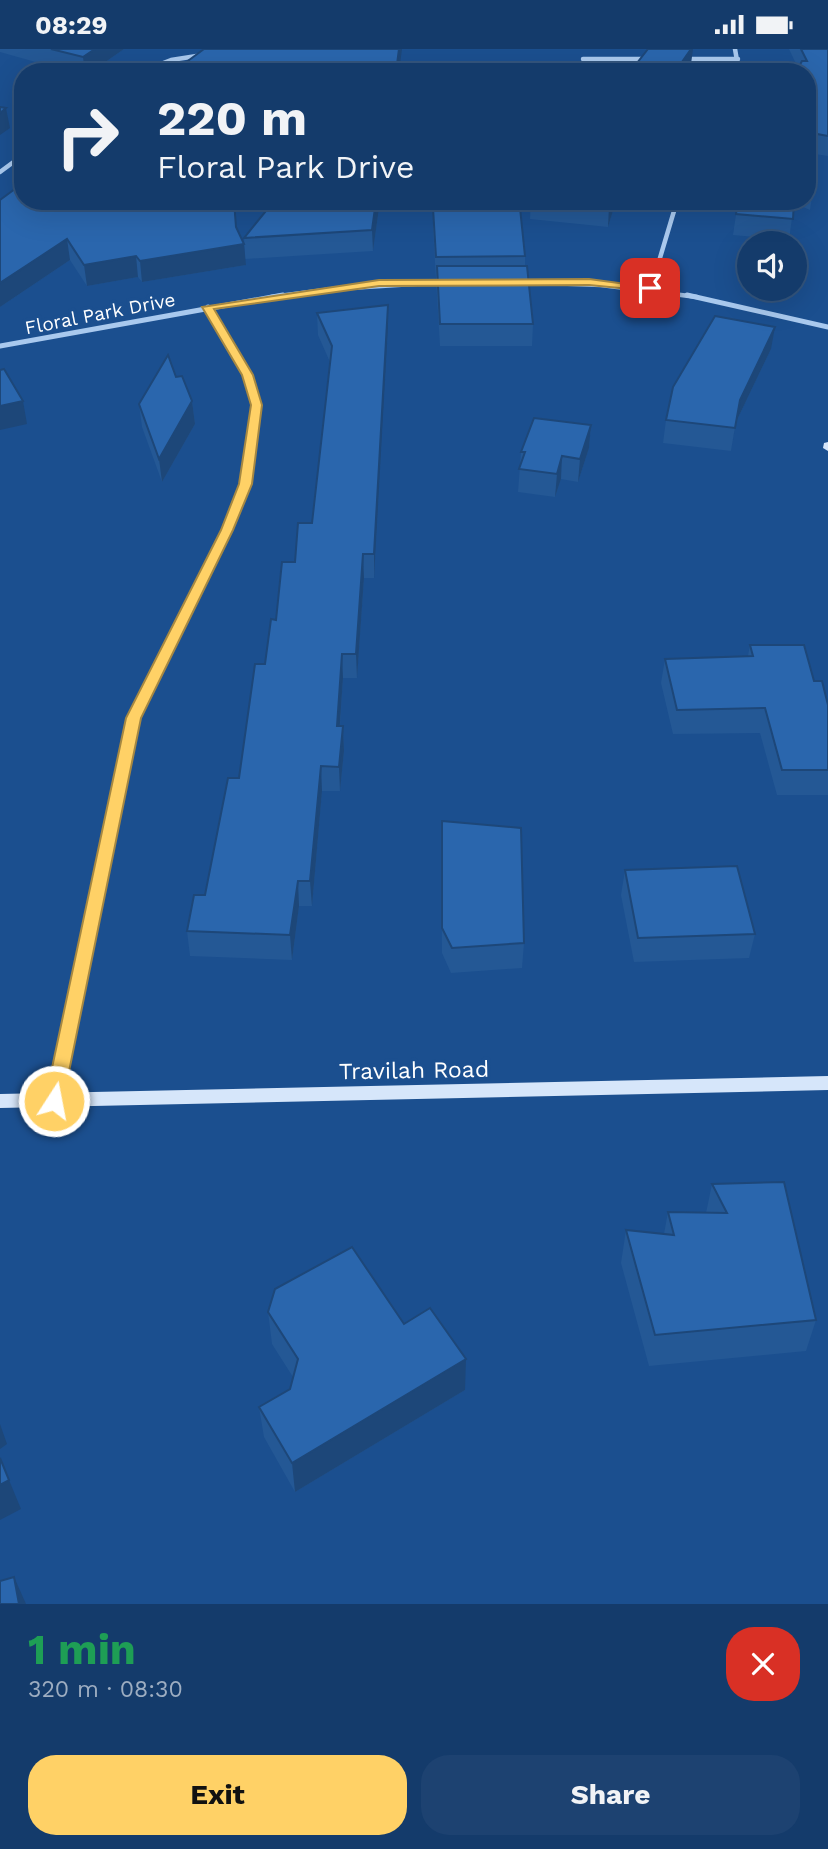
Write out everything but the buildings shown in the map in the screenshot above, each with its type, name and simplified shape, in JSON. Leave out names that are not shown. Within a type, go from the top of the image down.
[{"type":"main road","name":"Travilah Road","points":[[0,1101],[828,1083]]},
{"type":"street","points":[[735,49],[738,63]]},
{"type":"street","points":[[164,63],[208,55]]},
{"type":"street","points":[[583,59],[660,59]]},
{"type":"street","points":[[673,59],[738,59]]},
{"type":"street","points":[[650,288],[674,210]]},
{"type":"street","name":"Floral Park Drive","points":[[0,346],[208,307],[379,283],[459,282]]},
{"type":"street","points":[[511,282],[589,282],[703,295],[828,327]]},
{"type":"street","points":[[54,1101],[134,718],[227,530],[245,484],[257,405],[247,375],[208,307]]},
{"type":"route","points":[[54,1101],[134,718],[227,530],[245,484],[254,438],[257,405],[247,375],[208,307],[282,294],[379,283],[589,282],[650,288]]}]
